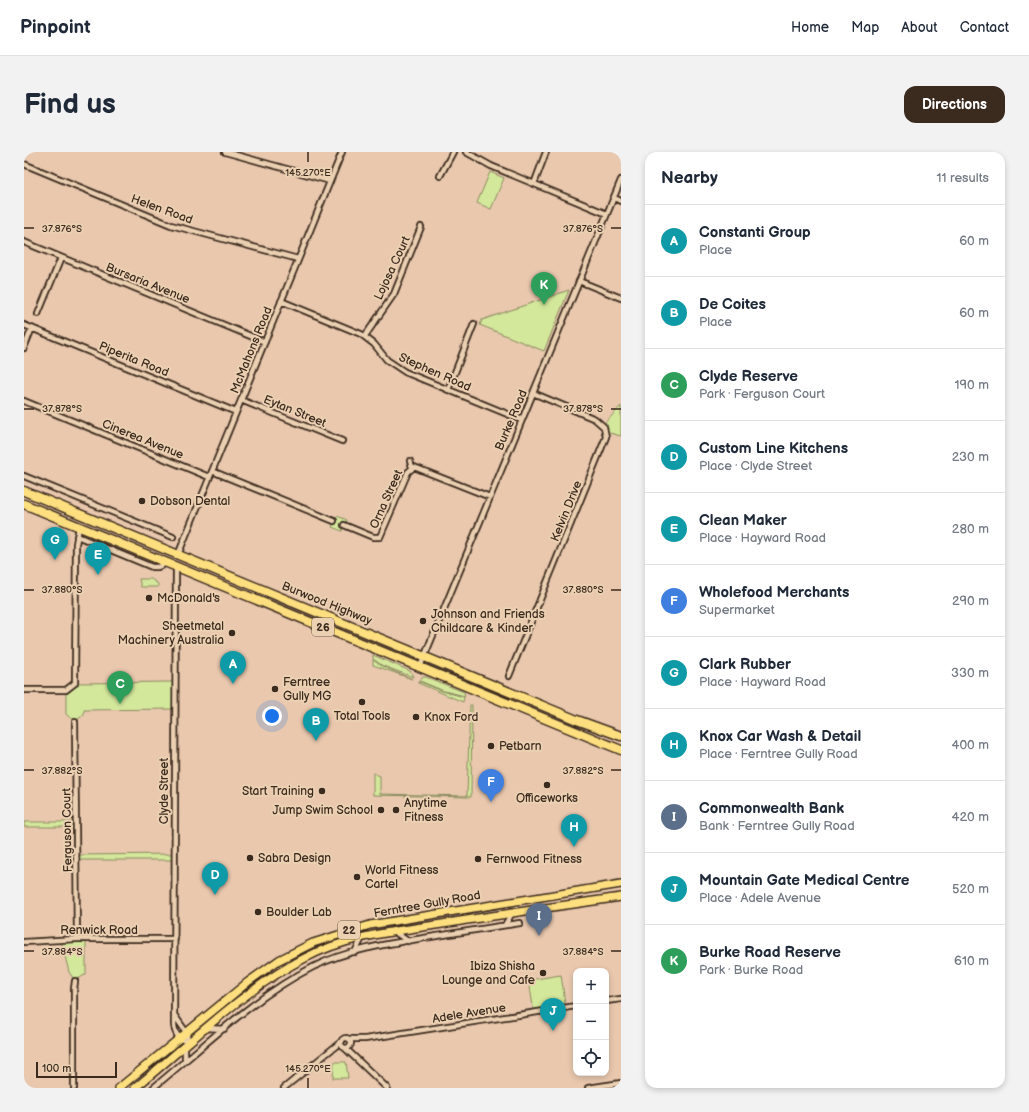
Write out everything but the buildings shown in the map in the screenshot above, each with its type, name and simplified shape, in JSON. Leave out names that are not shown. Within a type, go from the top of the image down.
[{"type":"highway","name":"Burwood Highway","points":[[24,491],[424,657],[621,736]]},
{"type":"highway","name":"Burwood Highway","points":[[24,504],[621,750]]},
{"type":"highway","points":[[176,566],[178,555]]},
{"type":"main road","name":"Ferntree Gully Road","points":[[119,1088],[258,974],[312,943],[370,925],[621,884]]},
{"type":"main road","name":"Ferntree Gully Road","points":[[135,1088],[258,987],[284,969],[324,949],[393,931],[621,897]]},
{"type":"main road","points":[[474,907],[476,918]]},
{"type":"street","points":[[225,152],[330,180]]},
{"type":"street","name":"McMahons Road","points":[[178,555],[342,152]]},
{"type":"street","points":[[440,176],[453,152]]},
{"type":"street","points":[[466,152],[491,166],[607,214]]},
{"type":"street","points":[[534,184],[546,152]]},
{"type":"street","name":"Helen Road","points":[[24,164],[170,225],[298,259]]},
{"type":"street","name":"Burke Road","points":[[420,667],[621,180]]},
{"type":"street","points":[[614,198],[621,201]]},
{"type":"street","name":"Lojosa Court","points":[[365,336],[391,298],[422,227]]},
{"type":"street","name":"Bursaria Avenue","points":[[24,242],[265,342]]},
{"type":"street","points":[[38,314],[61,258]]},
{"type":"street","points":[[580,281],[621,298]]},
{"type":"street","name":"Stephen Road","points":[[282,300],[365,336],[394,365],[448,390],[522,420]]},
{"type":"street","points":[[448,390],[474,324]]},
{"type":"street","name":"Piperita Road","points":[[24,325],[236,412]]},
{"type":"street","points":[[24,348],[32,328]]},
{"type":"street","name":"Kelvin Drive","points":[[509,676],[606,437],[604,427],[595,419],[533,393]]},
{"type":"street","name":"Eytan Street","points":[[241,400],[342,441]]},
{"type":"street","name":"Cinerea Avenue","points":[[24,401],[209,477]]},
{"type":"street","points":[[410,461],[412,467]]},
{"type":"street","name":"Orna Street","points":[[344,525],[379,538],[383,534],[408,472],[412,467],[420,468],[490,497]]},
{"type":"street","points":[[212,471],[334,521]]},
{"type":"street","points":[[24,476],[173,538]]},
{"type":"street","points":[[24,690],[66,690],[75,683],[77,536],[79,527]]},
{"type":"street","name":"Burwood Highway","points":[[77,536],[152,567],[158,567],[167,563]]},
{"type":"street","points":[[379,538],[381,543]]},
{"type":"street","name":"Clyde Street","points":[[176,566],[174,1031],[179,1038]]},
{"type":"street","name":"Ferguson Court","points":[[75,722],[77,939]]},
{"type":"street","points":[[506,926],[512,913]]},
{"type":"street","points":[[153,1088],[224,1029],[287,982],[313,967],[355,952],[408,941],[520,923]]},
{"type":"street","points":[[393,931],[408,941]]},
{"type":"street","points":[[355,952],[362,938]]},
{"type":"street","name":"Renwick Road","points":[[24,942],[77,939],[175,939]]},
{"type":"street","points":[[74,1088],[75,981]]},
{"type":"street","points":[[609,1001],[621,999]]},
{"type":"street","name":"Adele Avenue","points":[[284,1088],[342,1040],[365,1039],[573,1006]]},
{"type":"street","points":[[175,1016],[186,1032],[187,1046],[185,1061]]},
{"type":"street","points":[[207,1028],[224,1029]]},
{"type":"street","points":[[179,1038],[187,1046]]},
{"type":"street","points":[[347,1046],[349,1039]]},
{"type":"street","name":"Adele Avenue","points":[[329,1051],[365,1039]]},
{"type":"street","points":[[342,1040],[355,1056],[387,1088]]},
{"type":"street","points":[[588,1088],[621,1083]]},
{"type":"green space","points":[[490,172],[504,178],[491,209],[477,203]]},
{"type":"green space","points":[[569,290],[544,351],[480,325],[482,320]]},
{"type":"green space","points":[[621,406],[621,436],[606,432],[603,425]]},
{"type":"green space","points":[[337,516],[347,520],[342,531],[332,527]]},
{"type":"green space","points":[[139,579],[151,579],[158,584],[158,587],[141,587]]},
{"type":"green space","points":[[373,655],[410,671],[413,677],[383,666],[373,659]]},
{"type":"green space","points":[[373,660],[382,666],[412,679],[373,665]]},
{"type":"green space","points":[[423,677],[464,692],[465,696],[444,691],[420,681]]},
{"type":"green space","points":[[174,682],[174,709],[84,710],[84,714],[75,722],[66,714],[66,690],[75,683]]},
{"type":"green space","points":[[420,682],[442,691],[464,697],[463,702],[418,683]]},
{"type":"green space","points":[[470,705],[472,705],[471,797],[373,795],[373,773],[380,776],[380,794],[467,796]]},
{"type":"green space","points":[[24,822],[77,822],[77,827],[24,827]]},
{"type":"green space","points":[[175,854],[175,860],[77,860],[77,855]]},
{"type":"green space","points":[[86,939],[86,974],[75,981],[69,972],[61,940]]},
{"type":"green space","points":[[561,975],[565,1003],[558,1009],[534,1013],[529,980]]},
{"type":"green space","points":[[334,1062],[346,1062],[348,1078],[333,1078]]},
{"type":"place","name":"Burke Road Reserve","points":[[544,305]]},
{"type":"place","name":"Dobson Dental","points":[[142,501]]},
{"type":"place","name":"Clark Rubber","points":[[55,560]]},
{"type":"place","name":"Clean Maker","points":[[98,575]]},
{"type":"place","name":"McDonald's","points":[[149,598]]},
{"type":"place","name":"Johnson and Friends Childcare & Kinder","points":[[423,621]]},
{"type":"place","name":"Sheetmetal Machinery Australia","points":[[232,633]]},
{"type":"place","name":"Constanti Group","points":[[233,684]]},
{"type":"place","name":"Ferntree Gully MG","points":[[275,689]]},
{"type":"place","name":"Total Tools","points":[[362,702]]},
{"type":"place","name":"Clyde Reserve","points":[[120,704]]},
{"type":"place","name":"Knox Ford","points":[[416,717]]},
{"type":"place","name":"De Coites","points":[[316,741]]},
{"type":"place","name":"Petbarn","points":[[491,746]]},
{"type":"place","name":"Officeworks","points":[[547,785]]},
{"type":"place","name":"Start Training","points":[[322,791]]},
{"type":"place","name":"Wholefood Merchants","points":[[491,802]]},
{"type":"place","name":"Jump Swim School","points":[[381,810]]},
{"type":"place","name":"Anytime Fitness","points":[[396,810]]},
{"type":"place","name":"Knox Car Wash & Detail","points":[[574,847]]},
{"type":"place","name":"Sabra Design","points":[[250,858]]},
{"type":"place","name":"Fernwood Fitness","points":[[478,859]]},
{"type":"place","name":"World Fitness Cartel","points":[[357,877]]},
{"type":"place","name":"Custom Line Kitchens","points":[[215,895]]},
{"type":"place","name":"Boulder Lab","points":[[258,912]]},
{"type":"place","name":"Commonwealth Bank","points":[[539,936]]},
{"type":"place","name":"Ibiza Shisha Lounge and Cafe","points":[[543,973]]},
{"type":"place","name":"Mountain Gate Medical Centre","points":[[553,1031]]}]
